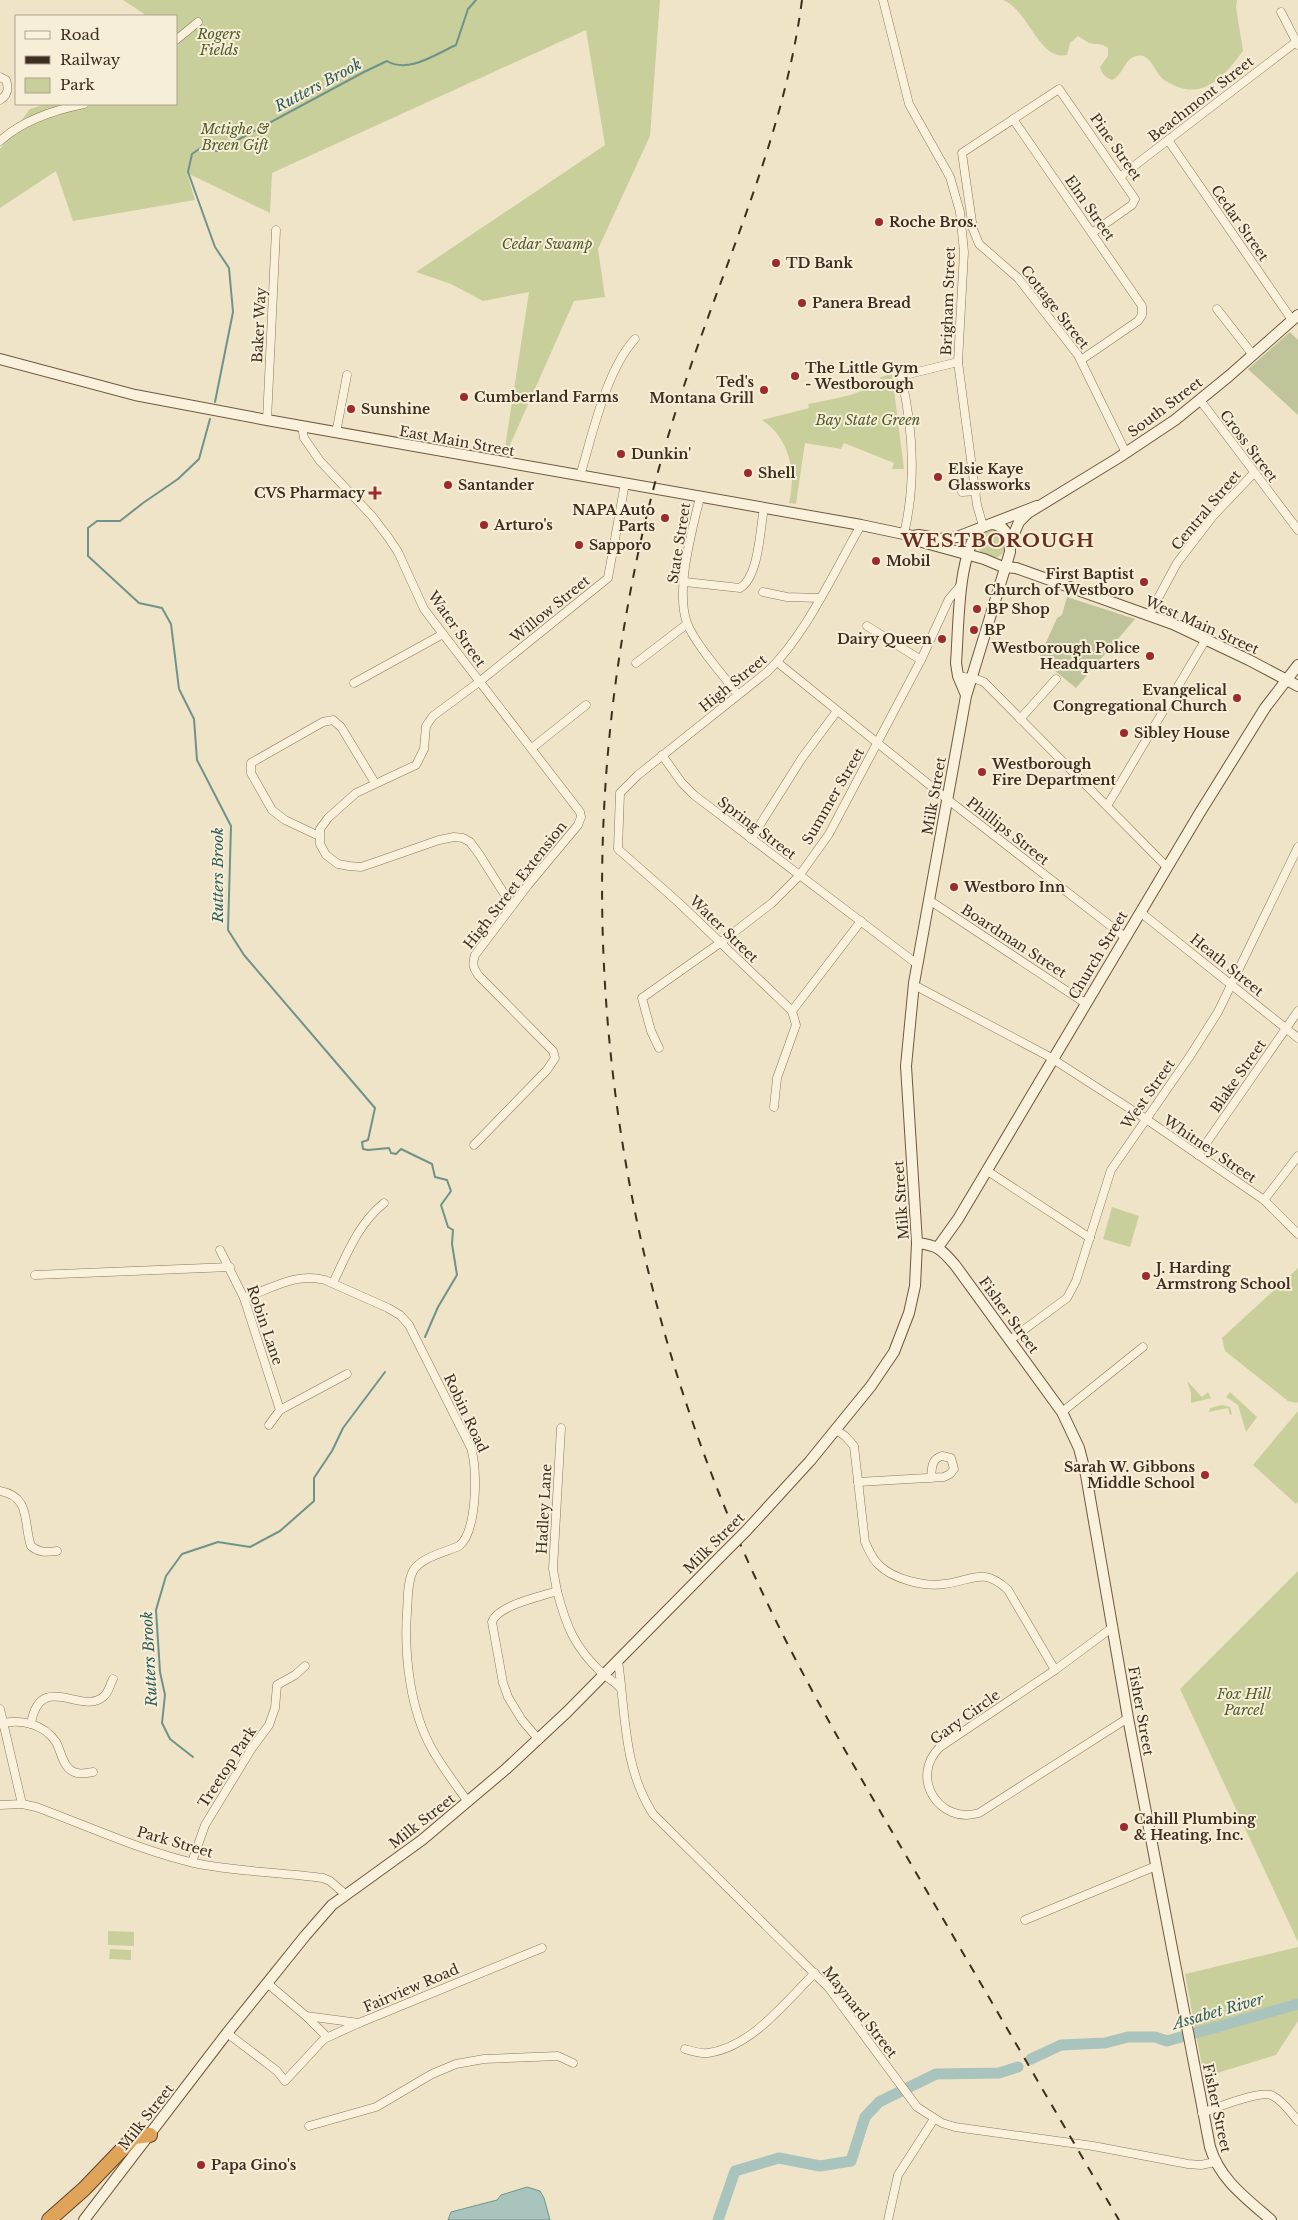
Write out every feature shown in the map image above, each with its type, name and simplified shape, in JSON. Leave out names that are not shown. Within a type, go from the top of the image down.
[{"type":"highway","points":[[49,2220],[84,2189],[134,2137],[150,2135]]},
{"type":"main road","name":"South Street","points":[[957,538],[1037,506],[1126,453],[1200,400],[1295,318]]},
{"type":"main road","name":"East Main Street","points":[[0,359],[136,395],[302,427],[861,525],[908,535],[940,539],[957,538]]},
{"type":"main road","name":"South Street","points":[[1009,566],[1010,546],[1022,519],[1037,506]]},
{"type":"main road","points":[[966,696],[958,676],[956,663],[961,585],[969,554],[974,542],[984,527],[1002,528],[1008,534],[1010,546],[1000,559],[985,559],[975,552],[974,542]]},
{"type":"main road","name":"East Main Street","points":[[908,535],[917,540],[949,550],[985,559]]},
{"type":"main road","points":[[949,550],[960,559],[964,572]]},
{"type":"main road","name":"West Main Street","points":[[985,559],[996,565],[1009,566],[1149,614],[1206,639],[1297,684]]},
{"type":"main road","name":"Milk Street","points":[[84,2220],[314,1925],[345,1894],[411,1848],[468,1802],[538,1740],[618,1661],[784,1491],[836,1430],[879,1375],[900,1339],[913,1300],[917,1272],[918,1243],[906,1079],[906,1052],[914,986],[966,696],[989,619],[1009,566]]},
{"type":"main road","name":"Church Street","points":[[938,1247],[958,1219],[1085,1003],[1257,720],[1298,665]]},
{"type":"main road","points":[[918,1243],[932,1244],[938,1247]]},
{"type":"main road","name":"Fisher Street","points":[[938,1247],[955,1265],[1062,1412],[1074,1435],[1083,1461],[1128,1718],[1202,2113],[1215,2162],[1229,2183],[1271,2220]]},
{"type":"street","name":"Brigham Street","points":[[883,0],[908,104],[950,177],[960,212],[964,252],[958,362],[980,519],[984,527]]},
{"type":"street","points":[[1281,12],[1297,44]]},
{"type":"street","points":[[178,38],[198,22]]},
{"type":"street","name":"Beachmont Street","points":[[1121,176],[1221,98],[1297,44]]},
{"type":"street","points":[[0,78],[6,80],[8,87],[5,96],[0,100]]},
{"type":"street","name":"Pine Street","points":[[1013,120],[1059,89],[1135,196],[1135,201],[1092,233]]},
{"type":"street","points":[[0,142],[13,131],[35,119],[81,105]]},
{"type":"street","name":"Cottage Street","points":[[1013,120],[962,153],[973,229],[977,240],[1018,278],[1081,360],[1126,453]]},
{"type":"street","name":"Elm Street","points":[[1013,120],[1139,300],[1142,311],[1141,317],[1135,324],[1081,360]]},
{"type":"street","name":"Cedar Street","points":[[1168,140],[1295,318]]},
{"type":"street","name":"Baker Way","points":[[267,420],[276,230]]},
{"type":"street","points":[[1217,309],[1253,355]]},
{"type":"street","points":[[580,476],[606,392],[624,354],[635,339]]},
{"type":"street","points":[[908,535],[911,457],[908,417],[901,376],[958,362]]},
{"type":"street","points":[[336,433],[347,375]]},
{"type":"street","name":"Cross Street","points":[[1200,400],[1298,530]]},
{"type":"street","name":"Water Street","points":[[302,427],[304,438],[320,462],[372,516],[388,536],[398,552],[424,609],[578,807],[581,818]]},
{"type":"street","name":"Central Street","points":[[1149,614],[1178,563],[1213,516],[1254,473]]},
{"type":"street","name":"Willow Street","points":[[319,836],[320,829],[328,818],[356,793],[405,772],[416,765],[423,755],[428,722],[608,578],[625,483]]},
{"type":"street","points":[[962,492],[976,491]]},
{"type":"street","name":"State Street","points":[[700,497],[685,582],[684,600],[687,624],[693,635],[738,695]]},
{"type":"street","points":[[685,582],[740,588],[747,584],[754,570],[764,508]]},
{"type":"street","name":"High Street","points":[[618,844],[620,793],[638,774],[777,662],[820,598],[861,525]]},
{"type":"street","name":"Summer Street","points":[[659,1048],[651,1032],[642,998],[720,943],[772,903],[799,876],[829,834],[921,660],[949,599],[961,585]]},
{"type":"street","points":[[763,592],[787,597],[820,598]]},
{"type":"street","points":[[636,662],[687,624]]},
{"type":"street","points":[[867,626],[921,660]]},
{"type":"street","points":[[354,683],[443,634]]},
{"type":"street","points":[[1107,806],[1206,639]]},
{"type":"street","name":"Phillips Street","points":[[777,662],[947,799],[1125,937]]},
{"type":"street","points":[[958,676],[971,677],[984,682],[1167,867]]},
{"type":"street","points":[[1020,719],[1056,679]]},
{"type":"street","points":[[532,748],[586,705]]},
{"type":"street","points":[[751,839],[802,758],[837,711]]},
{"type":"street","points":[[375,784],[341,727],[333,720],[323,722],[251,763],[251,773],[272,810],[285,820],[319,836],[322,848],[338,864],[354,867],[373,863],[440,840],[454,837],[463,838],[470,842],[480,854],[512,906]]},
{"type":"street","name":"Spring Street","points":[[662,755],[682,783],[694,795],[918,964]]},
{"type":"street","name":"High Street Extension","points":[[474,1145],[547,1070],[555,1056],[553,1051],[530,1026],[479,976],[473,965],[475,955],[575,829],[581,818]]},
{"type":"street","name":"Water Street","points":[[618,844],[618,849],[792,1011]]},
{"type":"street","name":"West Street","points":[[1010,1340],[1050,1312],[1070,1294],[1111,1170],[1190,1056],[1232,986],[1298,846]]},
{"type":"street","name":"Boardman Street","points":[[929,900],[1085,1003]]},
{"type":"street","name":"Heath Street","points":[[1140,912],[1298,1038]]},
{"type":"street","points":[[774,1108],[777,1078],[796,1025],[792,1011],[861,921]]},
{"type":"street","name":"Whitney Street","points":[[914,986],[1052,1059],[1146,1119],[1264,1200],[1298,1234]]},
{"type":"street","name":"Blake Street","points":[[1198,1155],[1298,1011]]},
{"type":"street","points":[[1264,1200],[1297,1158]]},
{"type":"street","points":[[986,1170],[1090,1238]]},
{"type":"street","points":[[333,1283],[358,1232],[371,1213],[384,1203]]},
{"type":"street","name":"Robin Lane","points":[[220,1250],[244,1298],[280,1410]]},
{"type":"street","points":[[35,1275],[230,1267]]},
{"type":"street","name":"Robin Road","points":[[244,1298],[298,1278],[311,1276],[333,1283],[400,1315],[409,1325],[471,1448],[475,1461],[469,1531],[464,1542],[459,1546],[423,1561],[414,1570],[410,1584],[406,1641],[410,1675],[426,1735],[438,1759],[468,1802]]},
{"type":"street","points":[[1062,1412],[1143,1347]]},
{"type":"street","points":[[269,1425],[280,1410],[347,1374]]},
{"type":"street","name":"Hadley Lane","points":[[561,1428],[553,1569],[568,1631],[604,1675]]},
{"type":"street","points":[[836,1430],[854,1446],[865,1542],[879,1566],[904,1578],[931,1584],[944,1584],[971,1577],[985,1576],[998,1580],[1008,1590],[1055,1670]]},
{"type":"street","points":[[858,1482],[931,1478]]},
{"type":"street","points":[[0,1490],[15,1497],[26,1512],[31,1546],[36,1550],[44,1552],[57,1550]]},
{"type":"street","points":[[538,1740],[522,1720],[508,1697],[492,1622],[496,1615],[504,1609],[557,1591]]},
{"type":"street","name":"Gary Circle","points":[[1113,1627],[1055,1670],[936,1751],[928,1766],[927,1780],[930,1791],[940,1805],[949,1812],[960,1815],[982,1812],[1128,1718]]},
{"type":"street","name":"Maynard Street","points":[[618,1661],[630,1764],[639,1790],[653,1814],[815,1973],[838,2000],[917,2107],[934,2119],[955,2127],[1093,2146],[1188,2164],[1201,2165],[1215,2162]]},
{"type":"street","name":"Treetop Park","points":[[192,1862],[205,1825],[252,1748],[269,1725],[275,1708],[278,1685],[295,1675],[305,1666]]},
{"type":"street","points":[[604,1675],[621,1689]]},
{"type":"street","points":[[31,1724],[36,1707],[48,1697],[61,1696],[96,1701],[105,1696],[112,1678]]},
{"type":"street","points":[[0,1709],[22,1804]]},
{"type":"street","points":[[2,1723],[21,1721],[31,1724],[52,1737],[68,1768],[78,1773],[93,1772]]},
{"type":"street","name":"Park Street","points":[[0,1806],[22,1804],[36,1807],[139,1846],[192,1862],[246,1871],[323,1878],[330,1881],[345,1894]]},
{"type":"street","points":[[1025,1920],[1156,1866]]},
{"type":"street","name":"Fairview Road","points":[[306,2016],[359,2023],[542,1948]]},
{"type":"street","points":[[685,2049],[708,2052],[735,2043],[768,2020],[815,1973]]},
{"type":"street","points":[[267,1983],[306,2016],[327,2037]]},
{"type":"street","points":[[228,2033],[277,2071],[285,2081],[316,2046],[327,2037],[359,2023]]},
{"type":"street","points":[[309,2126],[376,2107],[432,2074],[463,2062],[520,2056],[558,2056],[573,2063]]},
{"type":"street","points":[[1202,2113],[1255,2096],[1268,2094],[1277,2099],[1298,2121]]},
{"type":"street","points":[[888,2220],[898,2175],[934,2119]]},
{"type":"green space","points":[[123,0],[660,0],[650,136],[598,249],[605,297],[574,301],[506,454],[504,454],[529,292],[483,301],[451,284],[416,272],[605,145],[586,30],[272,173],[270,213],[187,173],[195,200],[73,221],[56,171],[0,208],[0,149],[30,109],[43,105],[178,105],[178,15],[146,15]]},
{"type":"green space","points":[[1003,0],[1237,0],[1236,7],[1243,51],[1223,75],[1208,86],[1199,89],[1178,87],[1167,82],[1158,74],[1151,62],[1141,55],[1129,60],[1119,75],[1112,80],[1104,75],[1100,67],[1108,56],[1108,48],[1103,45],[1089,43],[1078,36],[1070,43],[1067,55],[1057,55],[1041,43],[1020,13]]},
{"type":"green space","points":[[1290,332],[1298,340],[1298,415],[1248,369]]},
{"type":"green space","name":"Bay State Green","points":[[892,374],[904,469],[892,469],[894,463],[844,443],[841,449],[805,443],[796,504],[789,503],[792,480],[789,457],[779,436],[762,420],[809,408],[808,404],[859,392],[869,388],[881,377]]},
{"type":"green space","points":[[992,530],[1002,534],[1006,544],[1002,554],[992,558],[982,554],[978,544],[982,534]]},
{"type":"green space","points":[[1067,597],[1135,619],[1076,688],[1039,658],[1057,618],[1062,615]]},
{"type":"green space","points":[[1112,1207],[1139,1216],[1130,1247],[1103,1239]]},
{"type":"green space","points":[[1298,1268],[1297,1403],[1288,1401],[1225,1351],[1222,1338]]},
{"type":"green space","points":[[1187,1381],[1202,1397],[1208,1392],[1211,1398],[1191,1403],[1191,1393]]},
{"type":"green space","points":[[1230,1392],[1257,1417],[1246,1432],[1238,1405],[1226,1397]]},
{"type":"green space","points":[[1222,1405],[1230,1407],[1232,1414],[1230,1415],[1228,1408],[1209,1412],[1210,1408]]},
{"type":"green space","points":[[1298,1411],[1298,1502],[1296,1504],[1253,1465]]},
{"type":"green space","name":"Fox Hill Parcel","points":[[1298,1571],[1298,1942],[1180,1689]]},
{"type":"green space","points":[[108,1931],[134,1932],[134,1946],[108,1945]]},
{"type":"green space","points":[[1298,1947],[1298,2021],[1276,2055],[1204,2077],[1185,1974]]},
{"type":"green space","points":[[110,1949],[131,1950],[131,1960],[109,1959]]},
{"type":"water","points":[[527,2187],[540,2191],[550,2220],[448,2220],[451,2212],[497,2200],[501,2195]]},
{"type":"waterway","name":"Rutters Brook","points":[[215,402],[233,312],[229,268],[215,247],[188,172],[192,154],[202,147],[217,151],[387,61],[395,64],[413,64],[456,45],[468,9],[476,0]]},
{"type":"waterway","name":"Rutters Brook","points":[[210,419],[199,459],[178,479],[120,521],[97,521],[88,528],[88,556],[139,603],[162,608],[171,624],[179,689],[194,719],[197,760],[231,826],[228,930],[244,955],[375,1108],[368,1140],[362,1142],[363,1149],[389,1148],[391,1153],[396,1154],[401,1149],[432,1164],[435,1177],[447,1180],[451,1191],[441,1205],[448,1227],[453,1230],[452,1244],[457,1275],[438,1307],[425,1337]]},
{"type":"waterway","name":"Rutters Brook","points":[[193,1757],[170,1739],[162,1723],[165,1695],[160,1672],[156,1610],[166,1576],[182,1554],[218,1542],[250,1547],[280,1531],[314,1501],[314,1478],[332,1451],[343,1428],[385,1372]]},
{"type":"waterway","name":"Assabet River","points":[[1031,2059],[1061,2045],[1105,2043],[1128,2037],[1155,2037],[1167,2041],[1298,2004]]},
{"type":"waterway","name":"Assabet River","points":[[718,2220],[735,2171],[779,2158],[820,2166],[851,2161],[865,2117],[879,2102],[936,2074],[999,2073],[1018,2067]]},
{"type":"railway","points":[[802,0],[794,49],[770,143],[688,374],[660,464],[638,555],[626,616],[609,738],[602,862],[605,985],[617,1107],[638,1229],[669,1348],[708,1465],[756,1579],[792,1653],[852,1763],[1119,2220]]},
{"type":"place","name":"Roche Bros.","points":[[879,222]]},
{"type":"place","name":"TD Bank","points":[[776,263]]},
{"type":"place","name":"Panera Bread","points":[[802,303]]},
{"type":"place","name":"The Little Gym - Westborough","points":[[795,376]]},
{"type":"place","name":"Ted's Montana Grill","points":[[764,390]]},
{"type":"place","name":"Cumberland Farms","points":[[464,397]]},
{"type":"place","name":"Sunshine","points":[[351,409]]},
{"type":"place","name":"Dunkin'","points":[[621,454]]},
{"type":"place","name":"Shell","points":[[748,473]]},
{"type":"place","name":"Elsie Kaye Glassworks","points":[[938,477]]},
{"type":"place","name":"Santander","points":[[448,485]]},
{"type":"place","name":"CVS Pharmacy","points":[[375,493]]},
{"type":"place","name":"NAPA Auto Parts","points":[[665,518]]},
{"type":"place","name":"Arturo's","points":[[484,525]]},
{"type":"place","name":"Sapporo","points":[[579,545]]},
{"type":"place","name":"Mobil","points":[[876,561]]},
{"type":"place","name":"First Baptist Church of Westboro","points":[[1144,582]]},
{"type":"place","name":"BP Shop","points":[[977,609]]},
{"type":"place","name":"BP","points":[[974,630]]},
{"type":"place","name":"Dairy Queen","points":[[942,639]]},
{"type":"place","name":"Westborough Police Headquarters","points":[[1150,656]]},
{"type":"place","name":"Evangelical Congregational Church","points":[[1237,698]]},
{"type":"place","name":"Sibley House","points":[[1124,733]]},
{"type":"place","name":"Westborough Fire Department","points":[[982,772]]},
{"type":"place","name":"Westboro Inn","points":[[954,887]]},
{"type":"place","name":"J. Harding Armstrong School","points":[[1146,1276]]},
{"type":"place","name":"Sarah W. Gibbons Middle School","points":[[1205,1475]]},
{"type":"place","name":"Cahill Plumbing & Heating, Inc.","points":[[1124,1827]]},
{"type":"place","name":"Papa Gino's","points":[[201,2165]]},
{"type":"district","name":"WESTBOROUGH","points":[[998,540]]},
{"type":"park label","name":"Rogers Fields","points":[[219,42]]},
{"type":"park label","name":"Mctighe & Breen Gift","points":[[235,138]]},
{"type":"park label","name":"Cedar Swamp","points":[[547,244]]}]
